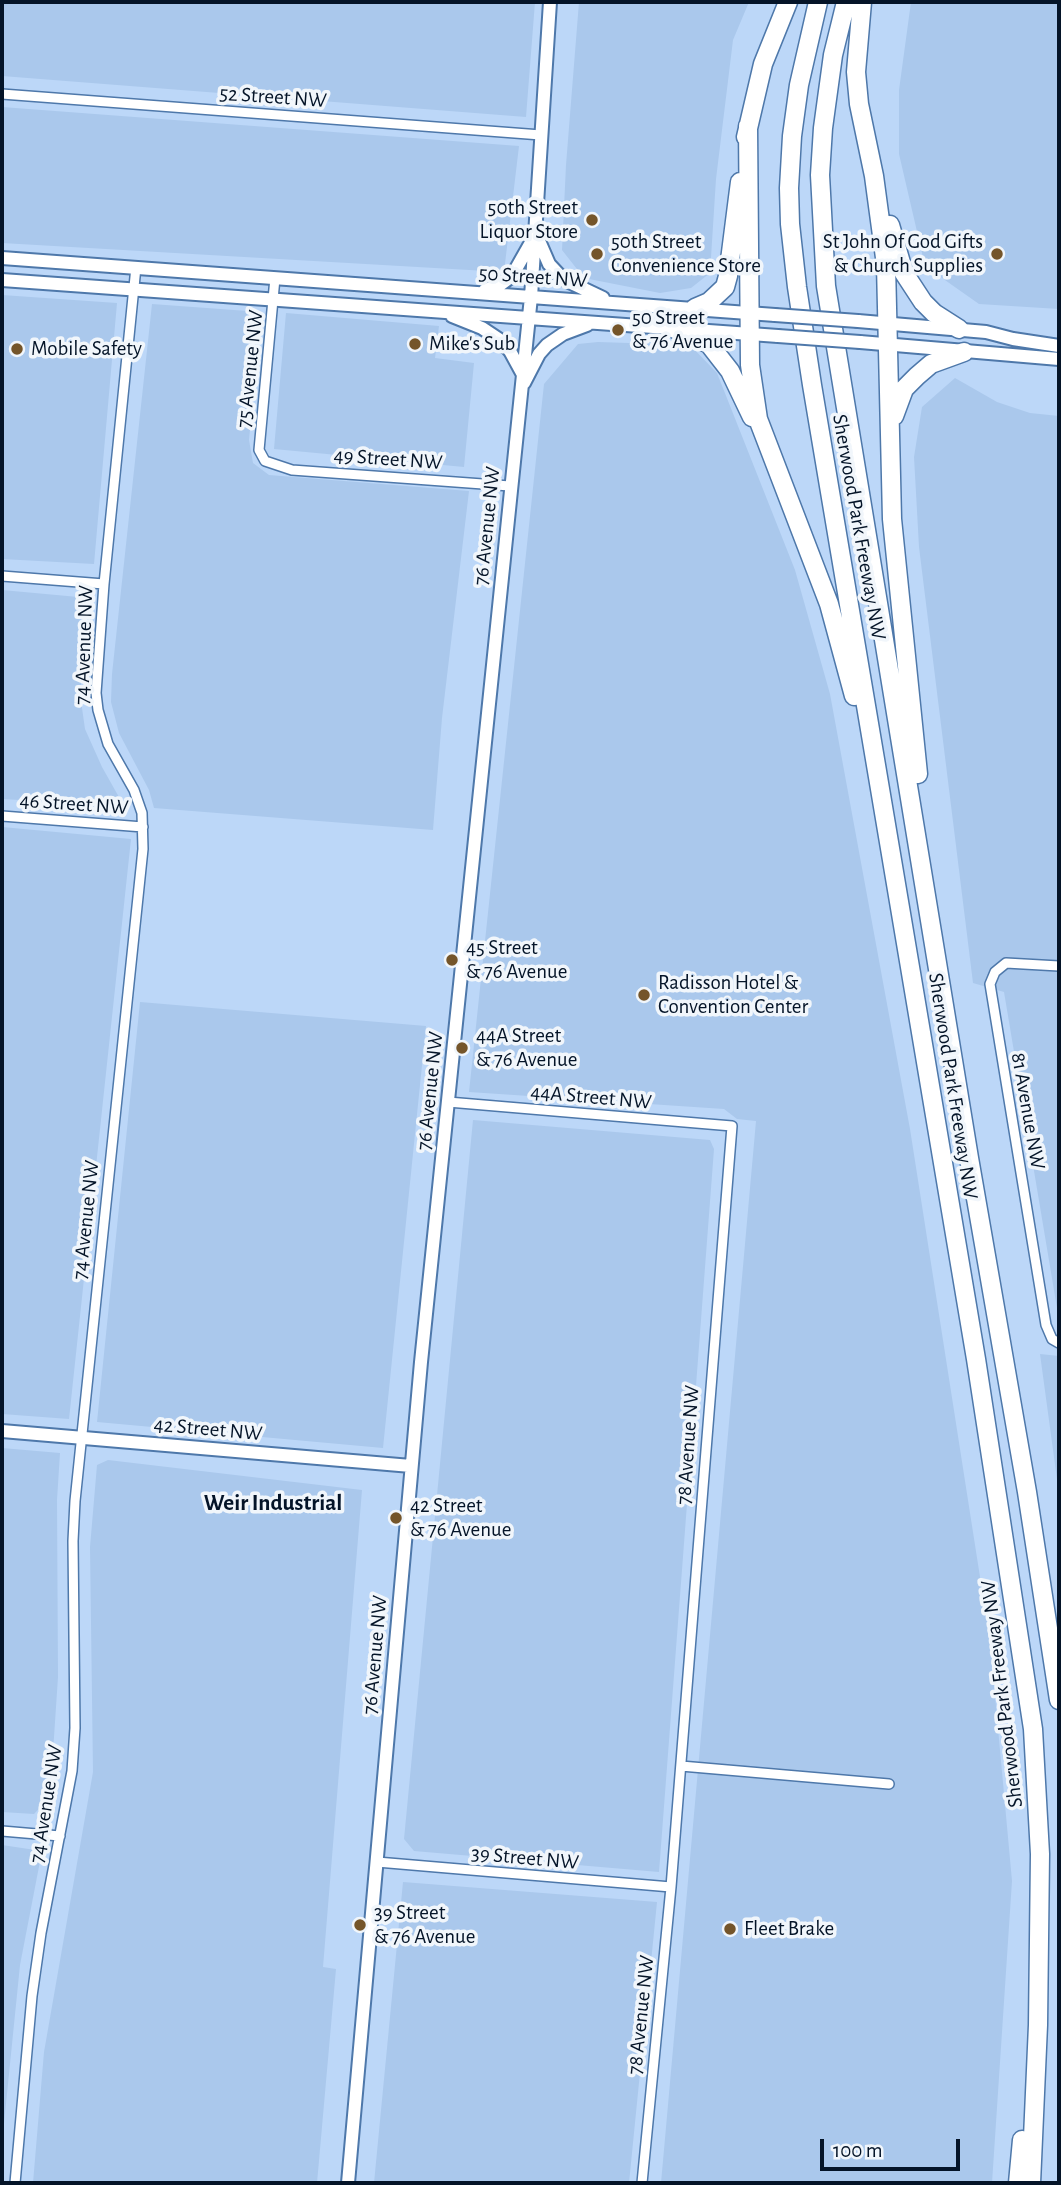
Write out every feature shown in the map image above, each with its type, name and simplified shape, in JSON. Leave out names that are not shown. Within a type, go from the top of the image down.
[{"type":"highway","points":[[695,309],[721,292],[729,276],[732,231],[748,126],[763,64],[788,2]]},
{"type":"highway","name":"Sherwood Park Freeway NW","points":[[818,2],[799,85],[792,136],[790,224],[814,398],[974,1346],[1027,1684],[1037,1777],[1040,1854],[1038,2025],[1031,2183]]},
{"type":"highway","name":"Sherwood Park Freeway NW","points":[[846,2],[832,55],[822,140],[820,175],[826,286],[1031,1517],[1059,1700]]},
{"type":"highway","points":[[862,2],[856,72],[886,265],[897,572],[920,795],[916,828]]},
{"type":"highway","points":[[748,126],[750,313],[753,390],[758,419],[829,604],[853,691],[873,747]]},
{"type":"highway","points":[[877,198],[909,281],[934,313],[959,329]]},
{"type":"highway","points":[[673,328],[709,344],[721,358],[768,448]]},
{"type":"highway","points":[[890,433],[896,407],[904,389],[931,364],[964,352]]},
{"type":"highway","points":[[1018,2183],[1038,2025]]},
{"type":"street","name":"76 Avenue NW","points":[[348,2183],[411,1466],[531,297],[550,2]]},
{"type":"street","name":"52 Street NW","points":[[2,94],[541,135]]},
{"type":"street","points":[[478,292],[500,285],[512,276],[535,233]]},
{"type":"street","points":[[535,233],[549,264],[563,279],[611,302]]},
{"type":"street","name":"50 Street NW","points":[[2,258],[887,323],[959,329],[1059,346]]},
{"type":"street","name":"74 Avenue NW","points":[[15,2183],[32,1996],[41,1933],[70,1792],[74,1753],[73,1541],[80,1438],[142,862],[144,827],[139,802],[108,744],[98,710],[96,674],[136,267]]},
{"type":"street","name":"75 Avenue NW","points":[[265,461],[259,450],[275,278]]},
{"type":"street","name":"50 Street NW","points":[[2,280],[778,335],[1059,359]]},
{"type":"street","points":[[442,312],[482,328],[500,340],[522,373]]},
{"type":"street","points":[[520,390],[539,354],[547,345],[563,334],[594,323]]},
{"type":"street","name":"49 Street NW","points":[[265,461],[292,470],[510,486]]},
{"type":"street","points":[[2,576],[104,584]]},
{"type":"street","name":"46 Street NW","points":[[2,816],[144,827]]},
{"type":"street","name":"81 Avenue NW","points":[[1056,1341],[1046,1325],[990,992],[992,977],[1006,964],[1059,967]]},
{"type":"street","name":"44A Street NW","points":[[448,1102],[732,1126]]},
{"type":"street","name":"78 Avenue NW","points":[[642,2183],[671,1887],[732,1126]]},
{"type":"street","name":"42 Street NW","points":[[2,1431],[411,1466]]},
{"type":"street","points":[[681,1766],[889,1784]]},
{"type":"street","points":[[2,1831],[60,1836]]},
{"type":"street","name":"39 Street NW","points":[[376,1862],[671,1887]]},
{"type":"shaded area","points":[[2,2],[535,2],[526,117],[2,76]]},
{"type":"shaded area","points":[[579,2],[749,2],[733,40],[716,179],[710,273],[691,288],[660,293],[584,278],[562,250]]},
{"type":"shaded area","points":[[911,2],[1059,2],[1059,309],[979,304],[925,266],[899,154],[899,90]]},
{"type":"shaded area","points":[[2,107],[519,146],[504,272],[2,243]]},
{"type":"shaded area","points":[[2,295],[117,303],[94,564],[2,559]]},
{"type":"shaded area","points":[[152,304],[261,312],[249,440],[253,463],[269,475],[469,491],[442,718],[433,830],[154,808],[149,790],[119,733],[111,702]]},
{"type":"shaded area","points":[[286,313],[439,326],[435,358],[474,363],[464,467],[274,449]]},
{"type":"shaded area","points":[[598,342],[690,345],[717,373],[795,570],[830,694],[910,1129],[990,1641],[1012,1881],[992,2183],[661,2183],[756,1121],[737,1119],[724,1109],[469,1092],[544,384],[578,344]]},
{"type":"shaded area","points":[[955,378],[997,402],[1030,413],[1059,416],[1059,1320],[1004,992],[973,983],[919,547],[914,457],[922,407]]},
{"type":"shaded area","points":[[2,590],[89,598],[80,694],[85,729],[124,806],[2,799]]},
{"type":"shaded area","points":[[2,827],[131,839],[69,1419],[2,1414]]},
{"type":"shaded area","points":[[140,1002],[426,1026],[383,1448],[97,1422]]},
{"type":"shaded area","points":[[473,1120],[710,1140],[714,1149],[659,1872],[414,1851],[404,1839]]},
{"type":"shaded area","points":[[1040,1354],[1059,1356],[1059,1494]]},
{"type":"shaded area","points":[[2,1448],[60,1453],[57,1500],[58,1677],[50,1797],[34,1814],[2,1812]]},
{"type":"shaded area","points":[[108,1460],[362,1490],[323,1967],[336,1969],[317,2183],[33,2183],[44,2052],[93,1772],[90,1547],[97,1465]]},
{"type":"shaded area","points":[[2,1845],[42,1851],[20,1965],[2,2143]]},
{"type":"shaded area","points":[[403,1882],[657,1902],[629,2183],[374,2183]]},
{"type":"place","name":"50th Street Liquor Store","points":[[592,220]]},
{"type":"place","name":"50th Street Convenience Store","points":[[597,254]]},
{"type":"place","name":"St John Of God Gifts & Church Supplies","points":[[997,254]]},
{"type":"place","name":"50 Street & 76 Avenue","points":[[618,330]]},
{"type":"place","name":"Mike's Sub","points":[[415,344]]},
{"type":"place","name":"Mobile Safety","points":[[17,349]]},
{"type":"place","name":"45 Street & 76 Avenue","points":[[452,960]]},
{"type":"place","name":"Radisson Hotel & Convention Center","points":[[644,995]]},
{"type":"place","name":"44A Street & 76 Avenue","points":[[462,1048]]},
{"type":"place","name":"42 Street & 76 Avenue","points":[[396,1518]]},
{"type":"place","name":"39 Street & 76 Avenue","points":[[360,1925]]},
{"type":"place","name":"Fleet Brake","points":[[730,1929]]},
{"type":"district","name":"Weir Industrial","points":[[273,1503]]}]
